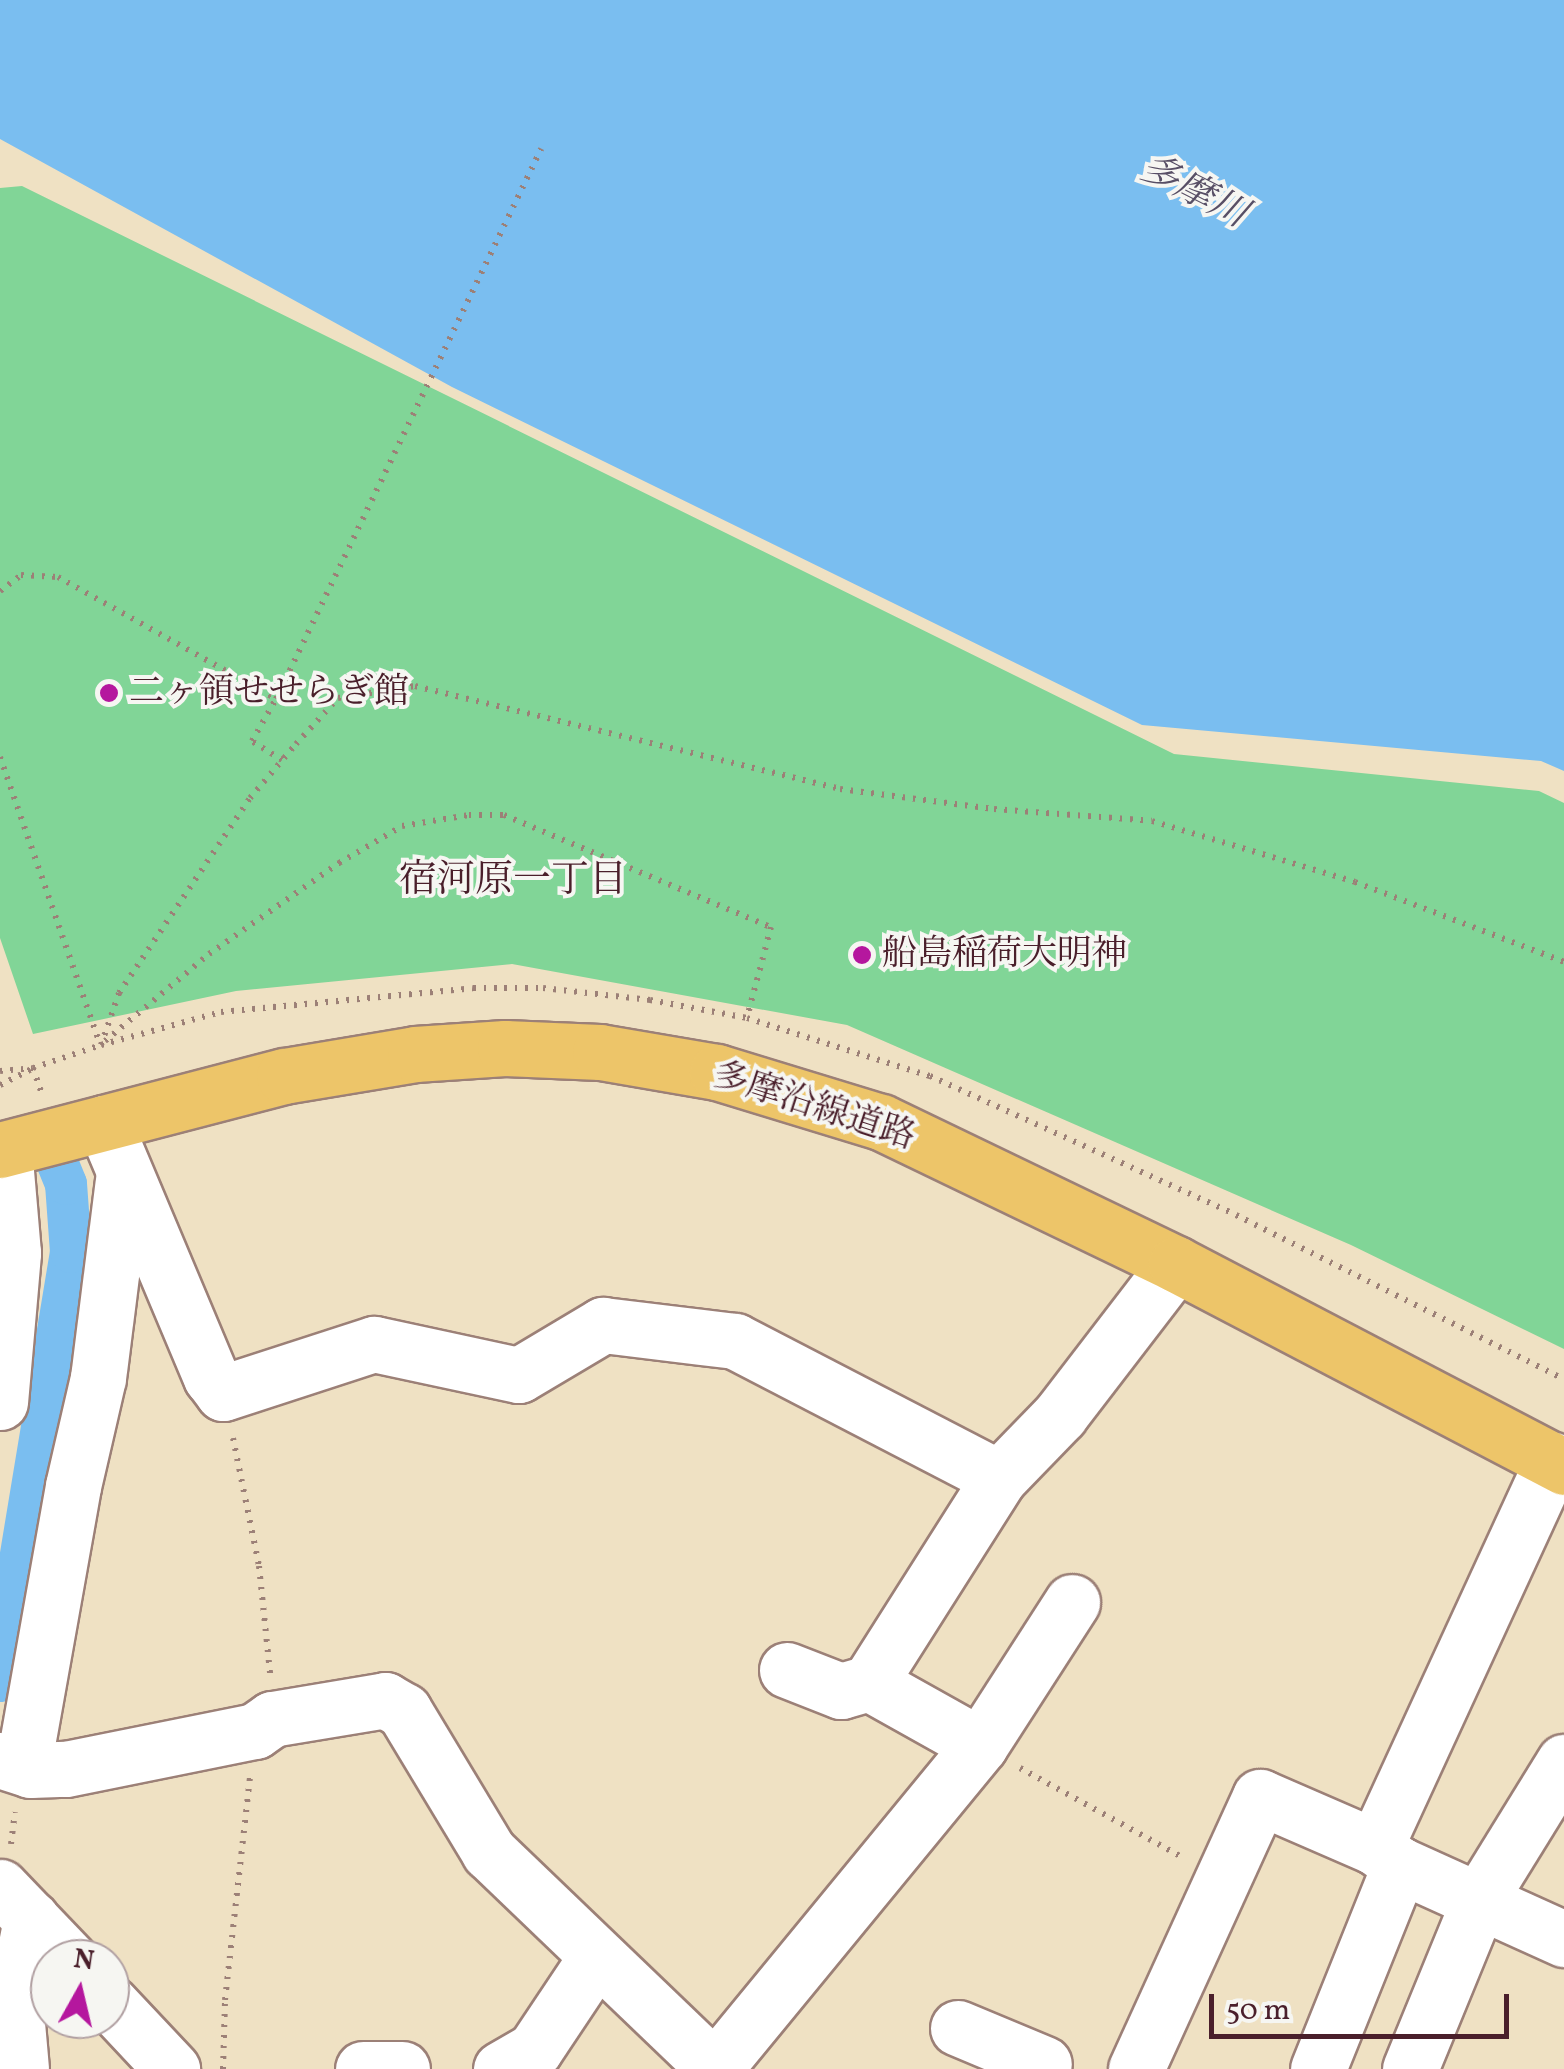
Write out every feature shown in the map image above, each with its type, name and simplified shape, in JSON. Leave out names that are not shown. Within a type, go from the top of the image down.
[{"type":"main road","name":"多摩沿線道路","points":[[2,1150],[114,1147],[360,1062],[505,1048],[600,1052],[717,1072],[881,1122],[1176,1264],[1559,1464]]},
{"type":"street","points":[[114,1147],[211,1377],[223,1393],[374,1344],[519,1375],[602,1325],[735,1341],[999,1478]]},
{"type":"street","points":[[114,1147],[100,1361],[13,1763],[66,1769],[385,1700],[404,1711],[489,1852],[714,2069],[980,1745],[1072,1602]]},
{"type":"street","points":[[0,1402],[13,1254],[2,1150]]},
{"type":"street","points":[[787,1670],[841,1692],[866,1684],[999,1478],[1060,1415],[1176,1264]]},
{"type":"street","points":[[1318,2069],[1388,1856],[1559,1464]]},
{"type":"street","points":[[866,1684],[980,1745]]},
{"type":"street","points":[[1410,2069],[1480,1898],[1564,1762]]},
{"type":"street","points":[[1136,2069],[1260,1797],[1564,1939]]},
{"type":"street","points":[[11,1899],[50,1939]]},
{"type":"street","points":[[11,1899],[21,2069]]},
{"type":"street","points":[[501,2069],[535,2049],[595,1958]]},
{"type":"street","points":[[130,2024],[172,2069]]},
{"type":"street","points":[[975,2046],[1044,2064]]},
{"type":"street","points":[[363,2069],[402,2069]]},
{"type":"path","points":[[282,760],[252,742],[541,149]]},
{"type":"path","points":[[0,591],[21,575],[58,576],[276,699]]},
{"type":"path","points":[[100,1045],[119,993],[250,798],[282,760],[338,698],[416,686],[840,789],[994,809],[1152,821],[1356,882],[1564,962]]},
{"type":"path","points":[[0,757],[100,1045]]},
{"type":"path","points":[[100,1045],[209,954],[339,863],[402,826],[469,815],[504,814],[772,927],[747,1018]]},
{"type":"path","points":[[0,1071],[33,1068]]},
{"type":"path","points":[[222,2069],[225,2000],[264,1725],[264,1599],[223,1393]]},
{"type":"path","points":[[980,1745],[1224,1880]]},
{"type":"green space","points":[[22,186],[1174,754],[1539,791],[1564,803],[1564,1349],[1351,1245],[847,1025],[512,964],[236,991],[33,1034],[0,938],[0,188]]},
{"type":"water","name":"多摩川","points":[[0,0],[1564,0],[1564,771],[1541,761],[1142,725],[452,387],[0,139]]},
{"type":"waterway","points":[[0,1681],[71,1252],[66,1184],[52,1149]]},
{"type":"place","name":"二ヶ領せせらぎ館","points":[[109,693]]},
{"type":"place","name":"船島稲荷大明神","points":[[862,955]]},
{"type":"district","name":"宿河原一丁目","points":[[513,882]]}]
